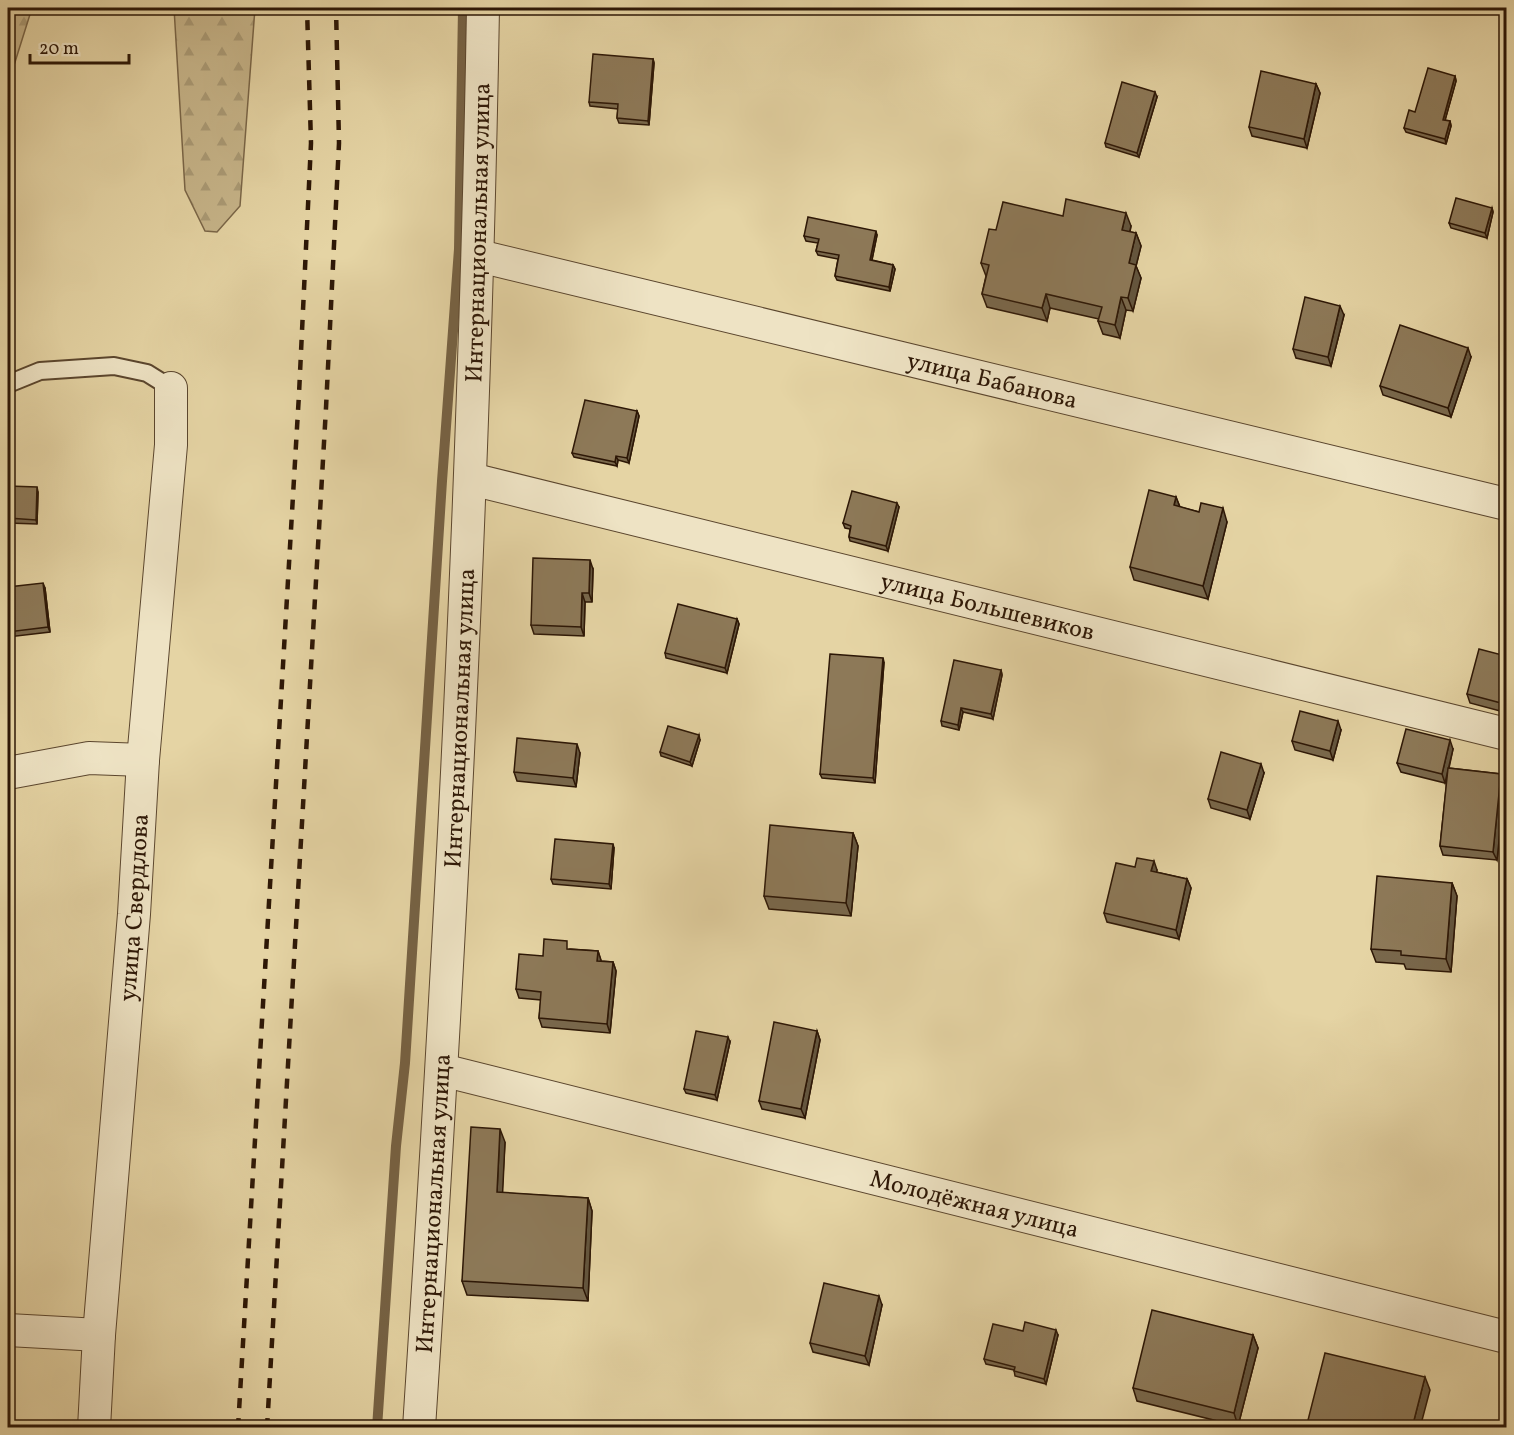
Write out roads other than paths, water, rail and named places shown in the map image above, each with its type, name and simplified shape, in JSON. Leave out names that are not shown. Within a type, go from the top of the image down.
[{"type":"street","name":"Интернациональная улица","points":[[419,1428],[442,1070],[471,479],[479,256],[483,8]]},
{"type":"street","name":"улица Бабанова","points":[[479,256],[1506,504]]},
{"type":"street","name":"улица Свердлова","points":[[94,1428],[99,1335],[134,914],[143,760],[171,445],[171,388]]},
{"type":"street","name":"улица Большевиков","points":[[471,479],[1506,734]]},
{"type":"street","points":[[8,772],[89,758],[143,760]]},
{"type":"street","name":"Молодёжная улица","points":[[442,1070],[1506,1337]]},
{"type":"street","points":[[8,1330],[99,1335]]},
{"type":"lane","points":[[8,384],[40,371],[114,366],[147,373],[171,388]]},
{"type":"waterway","points":[[377,1428],[396,1146],[405,1063],[459,249],[463,8]]},
{"type":"railway","points":[[238,1428],[299,394],[311,143],[307,8]]},
{"type":"railway","points":[[267,1428],[326,408],[339,143],[336,8]]}]
